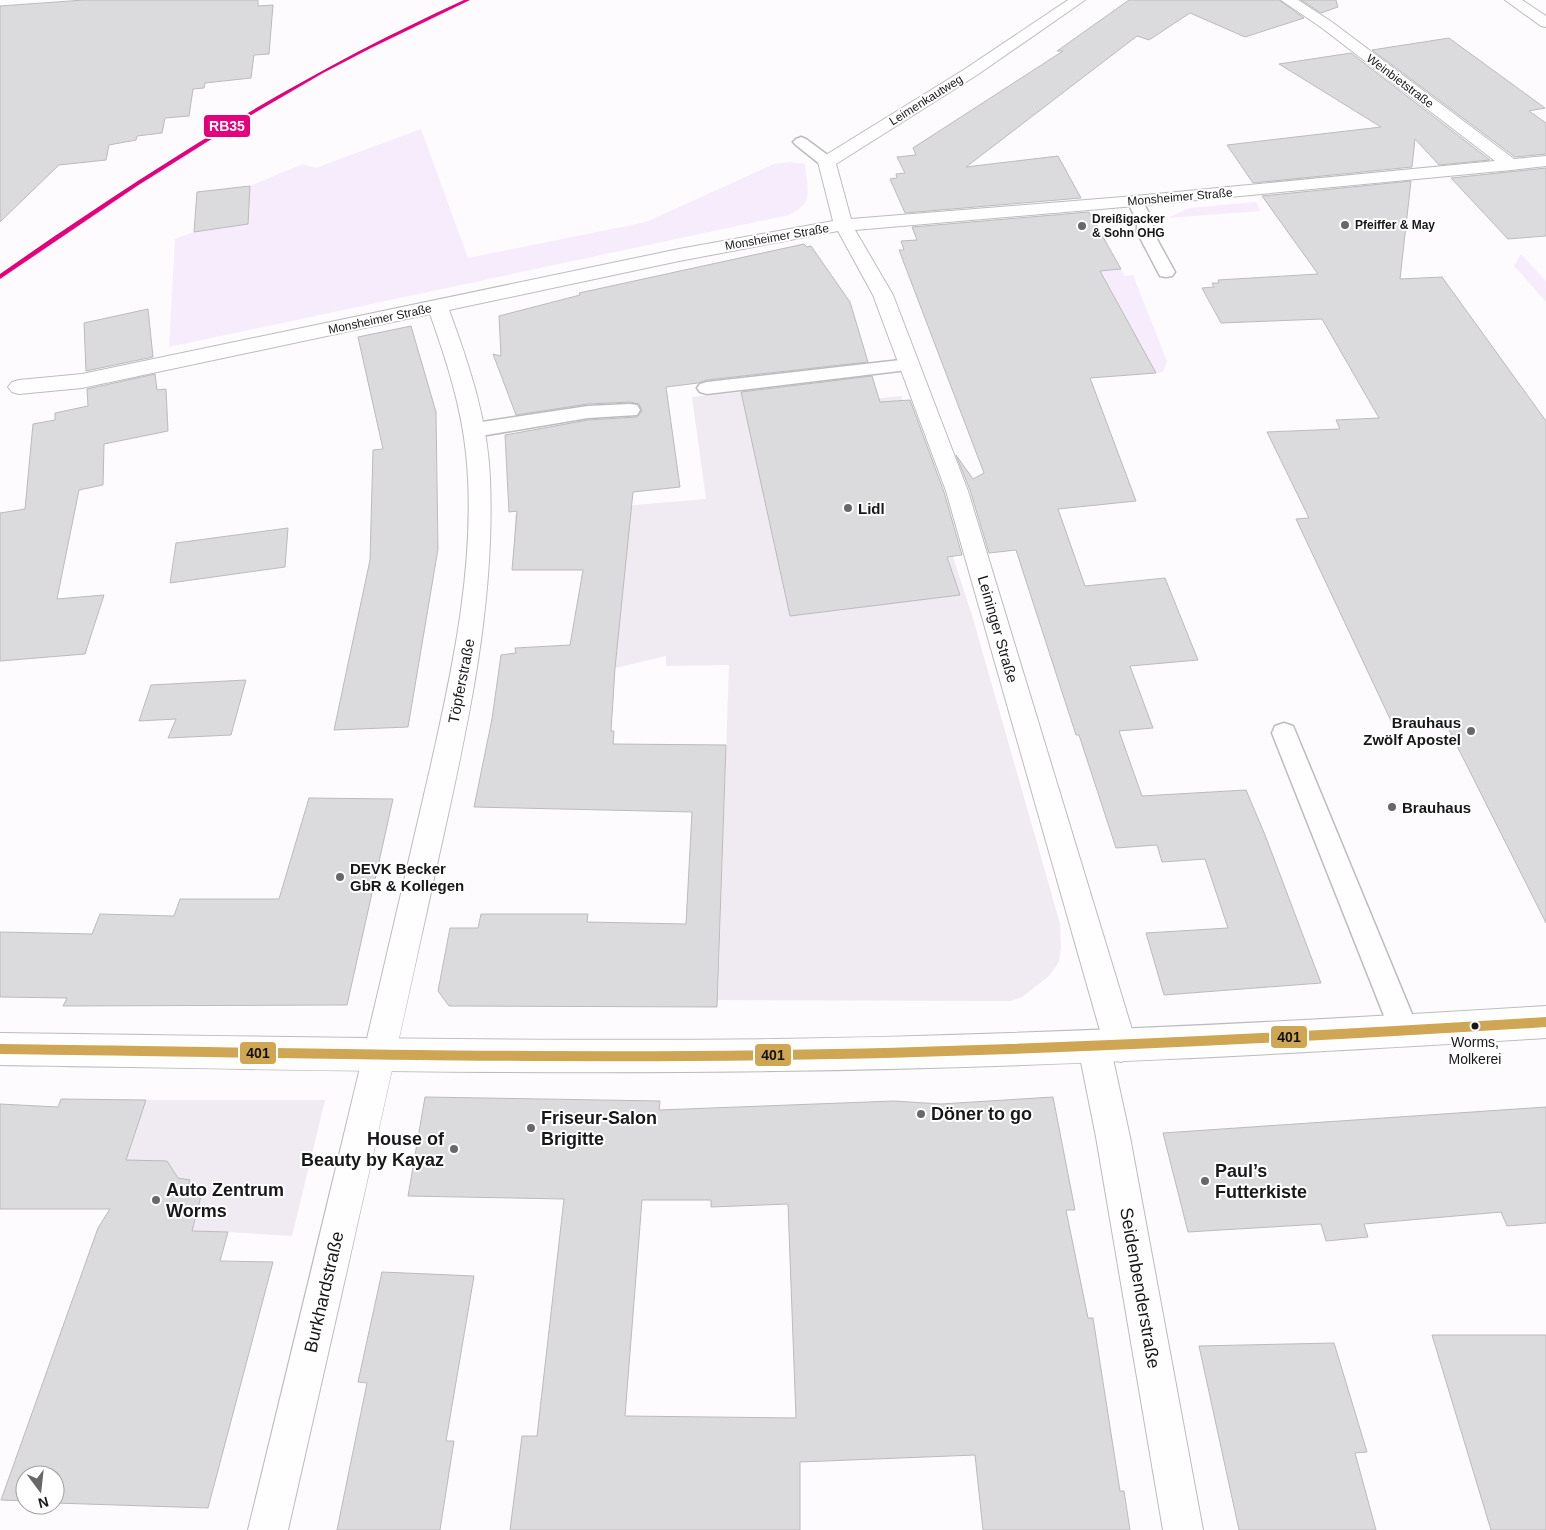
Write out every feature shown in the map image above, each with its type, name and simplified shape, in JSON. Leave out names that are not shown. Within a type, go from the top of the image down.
[{"type":"street","name":"Leimenkautweg","points":[[827,162],[971,72],[1078,0]]},
{"type":"street","name":"Weinbietstraße","points":[[1288,0],[1327,25],[1511,165]]},
{"type":"street","points":[[1512,0],[1546,23]]},
{"type":"street","name":"Monsheimer Straße","points":[[19,387],[82,381],[679,255],[842,225],[1134,201],[1546,161]]},
{"type":"street","points":[[827,162],[842,225]]},
{"type":"street","name":"Leininger Straße","points":[[842,225],[883,295],[957,491],[1107,1047]]},
{"type":"street","name":"Töpferstraße","points":[[381,1054],[458,702],[470,635],[478,573],[480,527],[479,476],[475,430],[460,370],[438,307]]},
{"type":"street","points":[[0,1049],[480,1056],[778,1055],[1107,1047],[1546,1022]]},
{"type":"street","name":"Seidenbenderstraße","points":[[1107,1047],[1114,1137],[1183,1530]]},
{"type":"street","name":"Burkhardstraße","points":[[268,1530],[381,1054]]},
{"type":"lane","points":[[801,142],[827,162]]},
{"type":"lane","points":[[1134,201],[1146,220],[1145,232],[1166,272]]},
{"type":"lane","points":[[707,388],[909,365]]},
{"type":"lane","points":[[475,430],[588,412],[630,410]]},
{"type":"lane","points":[[1284,732],[1404,1031]]},
{"type":"shaded area","points":[[421,129],[468,258],[646,222],[774,164],[790,162],[805,164],[808,194],[803,205],[789,215],[169,347],[175,239],[194,232],[248,224],[250,186],[303,164],[316,168]]},
{"type":"shaded area","points":[[1256,202],[1260,211],[1168,218],[1189,208]]},
{"type":"shaded area","points":[[1521,254],[1546,281],[1546,302],[1514,266]]},
{"type":"shaded area","points":[[1121,269],[1125,276],[1133,275],[1167,361],[1163,372],[1156,373],[1100,271]]},
{"type":"shaded area","points":[[781,388],[786,408],[901,396],[974,622],[1060,924],[1061,947],[1059,962],[1049,976],[1022,997],[1010,1001],[718,1000],[729,665],[666,666],[666,656],[615,668],[628,538],[585,538],[514,545],[515,515],[706,499],[692,397]]},
{"type":"shaded area","points":[[146,1100],[325,1100],[292,1236],[98,1228],[110,1209]]},
{"type":"building","points":[[84,0],[258,0],[258,6],[273,5],[269,54],[254,55],[251,78],[205,83],[204,88],[193,89],[189,116],[165,118],[162,133],[137,136],[136,140],[109,145],[106,160],[59,165],[0,222],[0,6]]},
{"type":"building","points":[[1129,0],[1279,0],[1304,18],[1245,37],[1190,13],[1149,40],[1137,36],[966,167],[1058,156],[1081,198],[905,213],[890,179],[897,178],[896,174],[905,173],[897,157],[916,155],[913,148],[1063,51],[1057,51]]},
{"type":"building","points":[[1301,0],[1336,0],[1338,7],[1321,13]]},
{"type":"building","points":[[1449,38],[1545,108],[1529,111],[1546,123],[1546,154],[1515,157],[1372,50]]},
{"type":"building","points":[[1351,53],[1490,160],[1439,165],[1415,139],[1412,167],[1253,183],[1227,145],[1381,127],[1279,64]]},
{"type":"building","points":[[1546,168],[1546,236],[1508,239],[1451,178]]},
{"type":"building","points":[[1411,181],[1400,279],[1442,277],[1546,421],[1546,923],[1444,720],[1392,723],[1296,519],[1309,518],[1267,432],[1340,429],[1336,420],[1379,418],[1322,319],[1221,323],[1202,288],[1214,287],[1212,283],[1219,283],[1218,280],[1318,274],[1262,196]]},
{"type":"building","points":[[250,186],[248,224],[194,232],[197,192]]},
{"type":"building","points":[[1089,212],[1121,269],[1100,271],[1156,373],[1090,378],[1136,501],[1058,509],[1085,586],[1165,578],[1198,660],[1130,666],[1153,728],[1119,731],[1142,796],[1246,790],[1321,983],[1164,995],[1146,933],[1228,928],[1205,859],[1162,862],[1157,845],[1116,848],[1079,735],[1076,735],[1016,550],[989,553],[970,490],[956,455],[973,479],[984,473],[899,250],[904,250],[901,241],[917,240],[912,227]]},
{"type":"building","points":[[804,244],[807,247],[811,246],[850,302],[868,362],[707,380],[666,387],[680,487],[633,492],[615,668],[611,731],[614,731],[613,744],[726,745],[717,1007],[449,1006],[438,991],[450,928],[478,928],[481,914],[588,914],[587,922],[686,924],[692,812],[474,807],[492,719],[501,655],[516,653],[515,648],[570,645],[583,570],[512,570],[517,511],[509,512],[505,435],[588,420],[637,417],[642,411],[639,404],[630,402],[588,404],[516,415],[493,354],[501,356],[499,316],[580,295],[579,293]]},
{"type":"building","points":[[148,309],[153,357],[86,371],[84,323]]},
{"type":"building","points":[[411,326],[436,412],[438,549],[408,727],[334,730],[370,560],[373,450],[383,449],[358,337]]},
{"type":"building","points":[[155,374],[157,390],[166,389],[168,431],[104,444],[103,485],[79,490],[57,599],[104,595],[85,654],[0,661],[0,513],[25,509],[33,424],[55,420],[55,413],[88,406],[87,389]]},
{"type":"building","name":"Lidl","points":[[872,376],[880,402],[910,400],[944,492],[962,555],[947,557],[960,595],[790,616],[741,392]]},
{"type":"building","points":[[288,528],[285,567],[170,583],[176,543]]},
{"type":"building","points":[[246,680],[231,735],[168,738],[176,719],[139,721],[151,685]]},
{"type":"building","points":[[309,798],[393,799],[347,1005],[63,1006],[67,998],[0,997],[0,932],[92,934],[100,914],[174,916],[180,899],[279,899]]},
{"type":"building","points":[[425,1097],[660,1101],[659,1110],[894,1101],[941,1104],[1053,1097],[1075,1210],[1066,1210],[1088,1318],[1093,1318],[1120,1491],[1124,1491],[1130,1530],[983,1530],[975,1455],[800,1462],[800,1530],[510,1530],[522,1436],[537,1436],[564,1199],[408,1196]],"holes":[[[642,1200],[711,1200],[711,1207],[788,1204],[796,1418],[625,1416]]]},
{"type":"building","points":[[61,1099],[146,1100],[126,1160],[167,1161],[178,1178],[190,1180],[187,1192],[202,1192],[192,1231],[228,1232],[220,1261],[273,1262],[208,1508],[65,1503],[65,1465],[15,1465],[15,1501],[1,1500],[98,1228],[110,1209],[0,1209],[0,1104],[58,1107]]},
{"type":"building","points":[[1546,1107],[1546,1223],[1507,1226],[1501,1212],[1364,1224],[1368,1237],[1326,1241],[1321,1224],[1188,1232],[1163,1133]]},
{"type":"building","points":[[382,1272],[474,1276],[446,1441],[454,1441],[440,1530],[337,1530],[367,1383],[358,1382]]},
{"type":"building","points":[[1432,1335],[1546,1335],[1546,1530],[1491,1530]]},
{"type":"building","points":[[1334,1343],[1367,1452],[1355,1453],[1376,1530],[1239,1530],[1199,1346]]},
{"type":"transit line","name":"RB35","points":[[0,277],[180,155],[274,99],[369,47],[468,0]]},
{"type":"transit line","name":"401","points":[[0,1049],[486,1056],[777,1055],[1162,1043],[1546,1022]]},
{"type":"place","name":"Pfeiffer & May","points":[[1345,225]]},
{"type":"place","name":"Dreißigacker & Sohn OHG","points":[[1082,226]]},
{"type":"place","name":"Lidl","points":[[848,508]]},
{"type":"place","name":"Brauhaus Zwölf Apostel","points":[[1471,731]]},
{"type":"place","name":"Brauhaus","points":[[1392,807]]},
{"type":"place","name":"DEVK Becker GbR & Kollegen","points":[[340,877]]},
{"type":"place","name":"Worms, Molkerei","points":[[1475,1026]]},
{"type":"place","name":"Döner to go","points":[[921,1114]]},
{"type":"place","name":"Friseur-Salon Brigitte","points":[[531,1128]]},
{"type":"place","name":"House of Beauty by Kayaz","points":[[454,1149]]},
{"type":"place","name":"Paul’s Futterkiste","points":[[1205,1181]]},
{"type":"place","name":"Auto Zentrum Worms","points":[[156,1200]]}]
